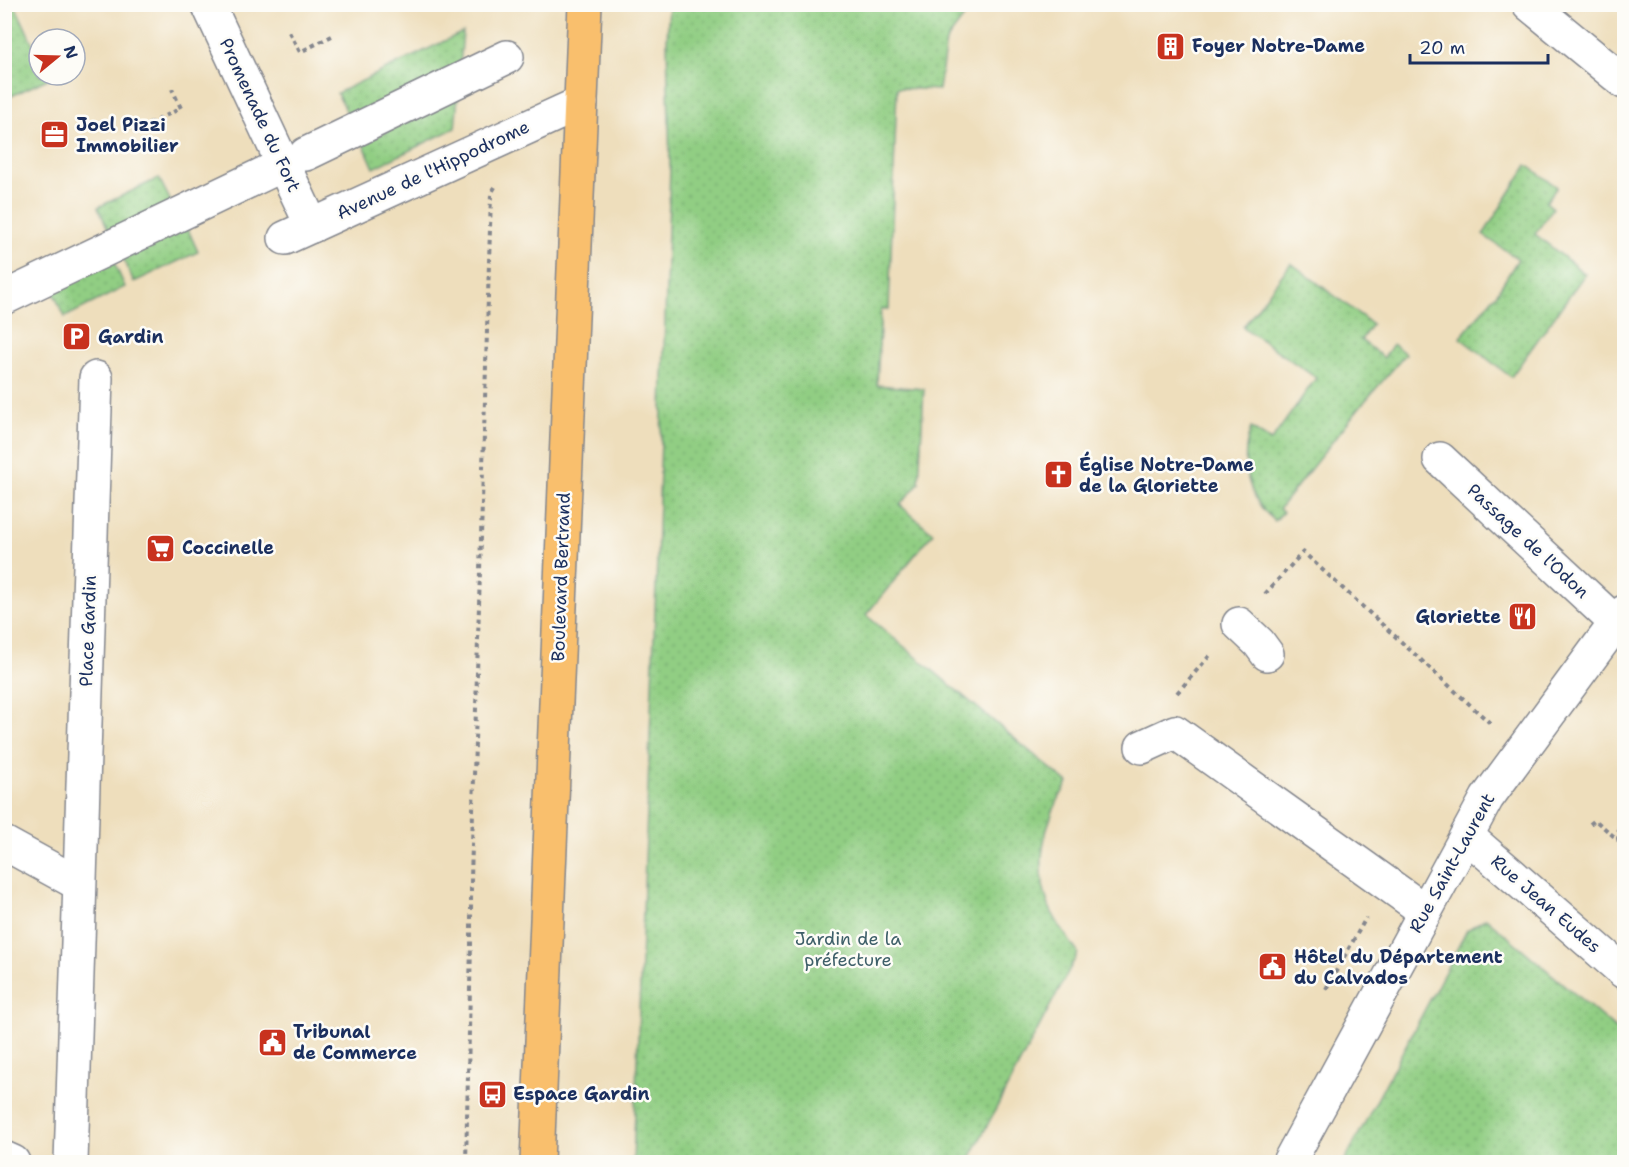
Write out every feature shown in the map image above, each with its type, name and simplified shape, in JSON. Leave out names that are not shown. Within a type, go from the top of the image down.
[{"type":"main road","name":"Boulevard Bertrand","points":[[539,1158],[585,4]]},
{"type":"street","name":"Promenade du Fort","points":[[208,4],[299,232]]},
{"type":"street","points":[[1529,4],[1624,82]]},
{"type":"street","points":[[306,154],[507,57]]},
{"type":"street","name":"Avenue de l'Hippodrome","points":[[299,232],[580,103]]},
{"type":"street","points":[[4,298],[272,170]]},
{"type":"street","name":"Place Gardin","points":[[71,1162],[96,378]]},
{"type":"street","name":"Passage de l'Odon","points":[[1440,459],[1480,487],[1619,626]]},
{"type":"street","points":[[1239,624],[1267,654]]},
{"type":"street","name":"Rue Saint-Laurent","points":[[1289,1162],[1487,798],[1619,626]]},
{"type":"street","points":[[1142,747],[1175,732],[1425,911]]},
{"type":"street","name":"Rue Jean Eudes","points":[[1467,836],[1624,972]]},
{"type":"street","points":[[4,843],[79,884]]},
{"type":"street","points":[[4,1158],[13,1162]]},
{"type":"path","points":[[289,32],[300,51],[332,36]]},
{"type":"path","points":[[148,124],[181,108],[172,89]]},
{"type":"path","points":[[466,1162],[471,867],[490,218],[491,194],[495,186]]},
{"type":"path","points":[[1175,732],[1178,691],[1303,552],[1496,729]]},
{"type":"path","points":[[1590,824],[1594,820],[1618,840],[1623,774]]},
{"type":"path","points":[[1326,989],[1369,912]]},
{"type":"green space","points":[[5,4],[15,5],[27,31],[27,87],[30,87],[5,99]]},
{"type":"green space","name":"Jardin de la préfecture","points":[[669,5],[973,5],[946,41],[939,90],[897,88],[889,309],[881,309],[877,385],[924,389],[919,483],[900,505],[933,533],[866,615],[1068,783],[1048,826],[1042,858],[1042,874],[1049,906],[1078,953],[968,1162],[633,1162],[670,168],[667,41]]},
{"type":"green space","points":[[463,32],[460,66],[350,119],[337,93]]},
{"type":"green space","points":[[458,96],[455,128],[374,168],[363,143]]},
{"type":"green space","points":[[1527,165],[1557,187],[1546,202],[1553,208],[1535,234],[1585,274],[1511,377],[1460,338],[1497,293],[1518,259],[1483,235]]},
{"type":"green space","points":[[159,178],[172,204],[110,233],[98,207]]},
{"type":"green space","points":[[186,225],[198,252],[134,282],[122,256]]},
{"type":"green space","points":[[113,260],[125,287],[65,317],[52,290]]},
{"type":"green space","points":[[1291,263],[1372,324],[1361,340],[1384,358],[1393,344],[1406,354],[1359,408],[1279,509],[1283,512],[1275,521],[1265,512],[1252,490],[1246,466],[1247,440],[1251,428],[1271,441],[1316,378],[1243,327]]},
{"type":"green space","points":[[1486,918],[1624,1036],[1624,1162],[1344,1162],[1467,930]]},
{"type":"place","name":"Foyer Notre-Dame","points":[[1171,46]]},
{"type":"place","name":"Joel Pizzi Immobilier","points":[[55,135]]},
{"type":"place","name":"Gardin","points":[[77,337]]},
{"type":"place","name":"Église Notre-Dame de la Gloriette","points":[[1058,475]]},
{"type":"place","name":"Coccinelle","points":[[161,548]]},
{"type":"place","name":"Gloriette","points":[[1522,617]]},
{"type":"place","name":"Hôtel du Département du Calvados","points":[[1273,967]]},
{"type":"place","name":"Tribunal de Commerce","points":[[272,1042]]},
{"type":"place","name":"Espace Gardin","points":[[492,1094]]}]
